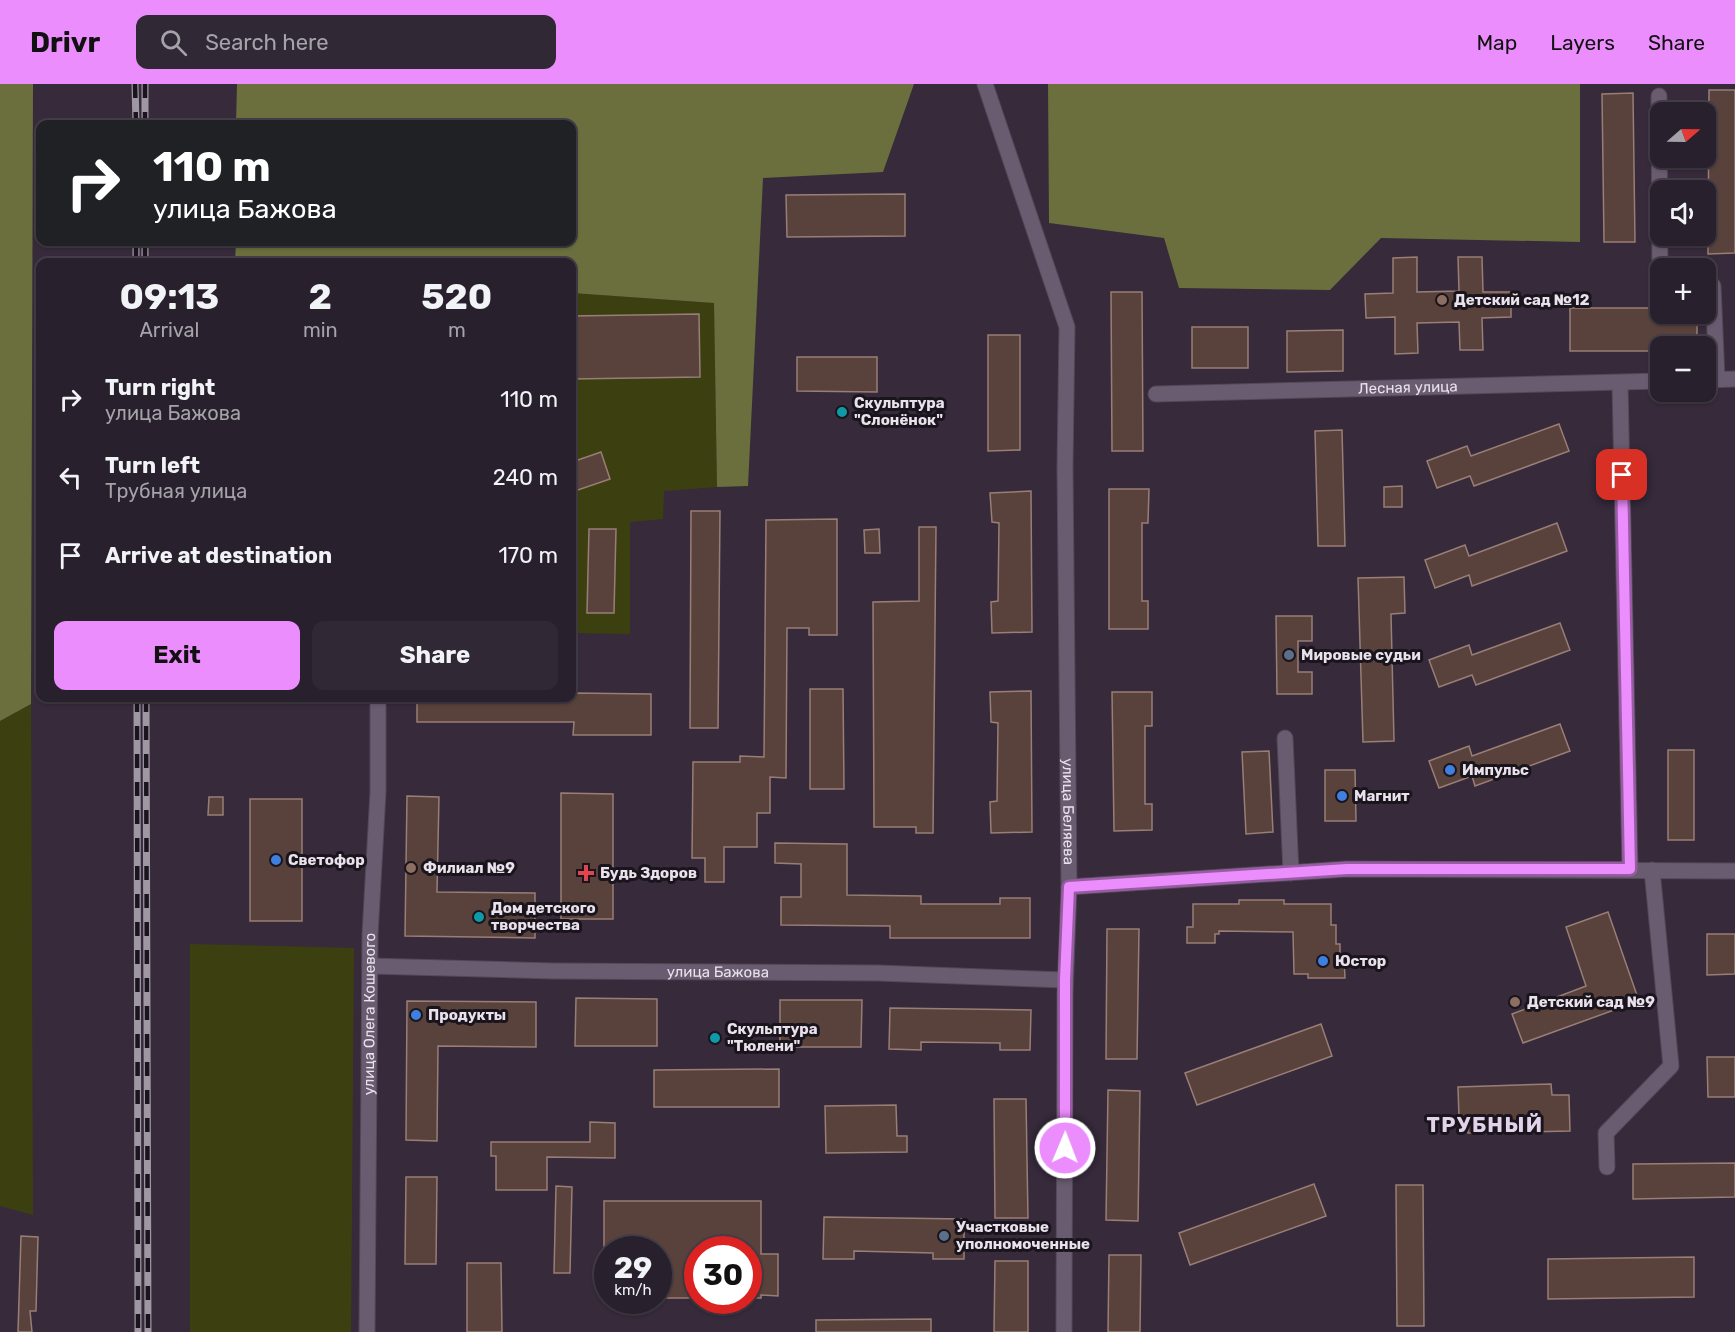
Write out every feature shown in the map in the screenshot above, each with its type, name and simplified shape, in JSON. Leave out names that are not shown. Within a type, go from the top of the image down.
[{"type":"street","name":"улица Беляева","points":[[985,84],[1067,327],[1065,467],[1069,887],[1065,980],[1065,1332]]},
{"type":"street","points":[[1659,96],[1660,258]]},
{"type":"street","points":[[1716,380],[1735,379]]},
{"type":"street","name":"Лесная улица","points":[[1156,394],[1650,382]]},
{"type":"street","points":[[1620,383],[1630,869]]},
{"type":"street","name":"улица Олега Кошевого","points":[[367,1332],[370,966],[378,792],[378,702]]},
{"type":"street","points":[[1286,738],[1291,873]]},
{"type":"street","points":[[1069,887],[1410,868],[1735,871]]},
{"type":"street","points":[[1607,1167],[1606,1133],[1671,1066],[1652,870]]},
{"type":"street","name":"улица Бажова","points":[[370,966],[554,971],[878,972],[1065,980]]},
{"type":"green space","points":[[0,84],[33,84],[31,704],[0,721]]},
{"type":"green space","points":[[237,84],[914,84],[883,172],[763,178],[748,486],[717,487],[714,303],[576,293],[576,258],[235,258],[236,246],[576,246],[576,120],[236,120]]},
{"type":"green space","points":[[1048,84],[1580,84],[1580,242],[1381,238],[1330,290],[1179,288],[1164,238],[1049,223]]},
{"type":"green space","points":[[576,293],[714,303],[717,487],[664,491],[663,519],[630,522],[630,634],[576,633]]},
{"type":"green space","points":[[31,704],[33,1215],[0,1206],[0,721]]},
{"type":"green space","points":[[190,944],[354,948],[351,1332],[190,1332]]},
{"type":"building","points":[[1709,90],[1735,90],[1735,253],[1708,254],[1708,246],[1716,246],[1716,180],[1708,180],[1709,168],[1716,168],[1716,102],[1709,102]]},
{"type":"building","points":[[1633,93],[1635,242],[1604,242],[1602,94]]},
{"type":"building","points":[[905,194],[905,236],[787,237],[786,195]]},
{"type":"building","points":[[1417,257],[1417,292],[1459,291],[1458,257],[1482,257],[1483,292],[1511,292],[1511,317],[1482,318],[1483,350],[1460,350],[1459,322],[1417,323],[1418,353],[1395,354],[1395,317],[1366,318],[1365,294],[1393,293],[1393,258]]},
{"type":"building","points":[[1111,292],[1142,292],[1143,451],[1112,451]]},
{"type":"building","points":[[1570,308],[1650,308],[1650,324],[1697,324],[1697,336],[1650,336],[1650,351],[1570,351]]},
{"type":"building","points":[[699,314],[700,377],[576,379],[576,316]]},
{"type":"building","points":[[1192,327],[1248,327],[1248,368],[1192,368]]},
{"type":"building","points":[[1343,330],[1343,371],[1287,372],[1287,331]]},
{"type":"building","points":[[988,335],[1020,335],[1020,450],[988,451]]},
{"type":"building","points":[[797,357],[877,357],[877,392],[797,391]]},
{"type":"building","points":[[1559,424],[1569,451],[1474,486],[1470,476],[1437,488],[1427,461],[1467,446],[1471,456]]},
{"type":"building","points":[[1342,430],[1345,546],[1318,546],[1315,431]]},
{"type":"building","points":[[601,452],[610,479],[576,491],[576,461]]},
{"type":"building","points":[[1402,486],[1402,507],[1384,507],[1384,487]]},
{"type":"building","points":[[1109,489],[1149,489],[1148,523],[1142,523],[1142,601],[1148,601],[1148,629],[1109,629]]},
{"type":"building","points":[[1031,491],[1032,632],[992,633],[991,602],[998,601],[999,523],[992,522],[990,493]]},
{"type":"building","points":[[691,511],[720,511],[718,728],[690,728]]},
{"type":"building","points":[[837,519],[837,635],[809,635],[809,628],[787,628],[786,778],[770,777],[770,813],[757,813],[757,847],[724,847],[724,882],[705,882],[705,858],[692,858],[693,762],[740,762],[740,756],[764,757],[766,520]]},
{"type":"building","points":[[1557,523],[1567,551],[1472,586],[1469,575],[1435,588],[1425,560],[1465,545],[1469,556]]},
{"type":"building","points":[[919,527],[936,527],[933,833],[916,833],[916,827],[874,827],[873,602],[919,601]]},
{"type":"building","points":[[589,529],[616,529],[614,613],[587,613]]},
{"type":"building","points":[[879,529],[880,553],[865,553],[864,530]]},
{"type":"building","points":[[1404,577],[1405,613],[1391,614],[1394,741],[1363,742],[1358,578]]},
{"type":"building","points":[[1276,616],[1312,616],[1312,641],[1298,641],[1298,672],[1312,672],[1312,694],[1277,694]]},
{"type":"building","points":[[1560,623],[1570,650],[1476,685],[1472,675],[1439,687],[1429,660],[1469,645],[1472,655]]},
{"type":"building","points":[[810,689],[843,689],[844,789],[810,789]]},
{"type":"building","points":[[1031,691],[1032,832],[991,833],[990,802],[997,801],[998,723],[991,722],[990,692]]},
{"type":"building","points":[[1112,692],[1152,692],[1152,726],[1145,726],[1145,804],[1152,804],[1152,830],[1114,831]]},
{"type":"building","points":[[576,693],[651,694],[651,735],[573,735],[574,722],[417,722],[417,702],[576,702]]},
{"type":"building","points":[[1560,724],[1570,751],[1475,786],[1472,776],[1439,788],[1429,761],[1469,746],[1472,756]]},
{"type":"building","points":[[1668,750],[1694,750],[1694,840],[1668,840]]},
{"type":"building","points":[[1269,751],[1273,832],[1246,834],[1242,752]]},
{"type":"building","points":[[1325,770],[1355,770],[1356,821],[1325,821]]},
{"type":"building","points":[[561,793],[613,794],[613,919],[561,919]]},
{"type":"building","points":[[407,796],[439,797],[437,892],[535,893],[535,938],[405,936]]},
{"type":"building","points":[[209,797],[223,797],[223,815],[208,815]]},
{"type":"building","name":"Светофор","points":[[250,799],[302,799],[302,921],[250,921]]},
{"type":"building","points":[[775,843],[847,844],[847,895],[921,896],[921,904],[1000,904],[1000,898],[1030,898],[1030,938],[890,938],[890,926],[781,925],[781,897],[801,897],[801,864],[775,863]]},
{"type":"building","points":[[1239,900],[1284,900],[1284,904],[1331,904],[1331,925],[1336,925],[1336,944],[1340,944],[1340,960],[1344,959],[1345,978],[1308,978],[1308,974],[1294,974],[1293,932],[1219,931],[1219,934],[1215,934],[1215,943],[1187,943],[1187,927],[1193,927],[1193,904],[1239,904]]},
{"type":"building","points":[[1608,912],[1639,1001],[1523,1043],[1512,1014],[1586,986],[1566,927]]},
{"type":"building","points":[[1107,929],[1139,929],[1137,1059],[1106,1059]]},
{"type":"building","points":[[1707,934],[1735,934],[1735,974],[1707,975]]},
{"type":"building","points":[[576,998],[657,999],[657,1046],[575,1046]]},
{"type":"building","points":[[780,1000],[862,1000],[861,1047],[780,1047]]},
{"type":"building","points":[[407,1001],[536,1002],[536,1047],[438,1046],[437,1141],[406,1140]]},
{"type":"building","points":[[890,1008],[1031,1010],[1030,1050],[1000,1050],[1000,1043],[921,1042],[921,1050],[889,1049]]},
{"type":"building","points":[[1321,1024],[1332,1056],[1197,1105],[1185,1073]]},
{"type":"building","points":[[1707,1057],[1735,1057],[1735,1097],[1708,1097]]},
{"type":"building","points":[[779,1069],[779,1107],[654,1107],[654,1070]]},
{"type":"building","points":[[1551,1084],[1552,1095],[1569,1095],[1570,1131],[1468,1133],[1468,1118],[1459,1118],[1458,1087]]},
{"type":"building","points":[[1108,1090],[1140,1091],[1138,1221],[1106,1220]]},
{"type":"building","points":[[994,1099],[1026,1099],[1028,1218],[995,1218]]},
{"type":"building","points":[[896,1105],[897,1136],[907,1136],[907,1152],[826,1153],[825,1106]]},
{"type":"building","points":[[590,1122],[615,1123],[615,1158],[547,1157],[547,1190],[496,1190],[496,1156],[491,1156],[491,1142],[590,1142]]},
{"type":"building","points":[[1735,1163],[1735,1197],[1633,1199],[1633,1164]]},
{"type":"building","points":[[406,1177],[437,1177],[436,1264],[405,1264]]},
{"type":"building","points":[[1314,1184],[1326,1216],[1190,1265],[1179,1233]]},
{"type":"building","points":[[1396,1185],[1423,1185],[1424,1326],[1397,1326]]},
{"type":"building","points":[[556,1186],[572,1187],[570,1273],[554,1273]]},
{"type":"building","points":[[604,1201],[761,1201],[761,1236],[684,1236],[684,1298],[672,1298],[672,1236],[604,1236]]},
{"type":"building","points":[[824,1217],[964,1219],[964,1259],[933,1259],[933,1253],[854,1251],[854,1259],[823,1259]]},
{"type":"building","points":[[21,1236],[38,1237],[36,1311],[30,1311],[32,1332],[18,1332]]},
{"type":"building","points":[[762,1254],[778,1254],[778,1296],[762,1295]]},
{"type":"building","points":[[1109,1255],[1141,1255],[1140,1332],[1108,1332]]},
{"type":"building","points":[[1694,1257],[1694,1297],[1548,1299],[1548,1259]]},
{"type":"building","points":[[995,1261],[1028,1261],[1028,1332],[994,1332]]},
{"type":"building","points":[[467,1263],[501,1263],[502,1332],[467,1332]]},
{"type":"building","points":[[931,1319],[931,1332],[816,1332],[816,1320]]},
{"type":"railway","points":[[135,84],[136,120]]},
{"type":"railway","points":[[145,84],[145,120]]},
{"type":"railway","points":[[136,246],[136,258]]},
{"type":"railway","points":[[145,246],[145,258]]},
{"type":"railway","points":[[137,702],[138,1332]]},
{"type":"railway","points":[[146,702],[148,1332]]},
{"type":"place","name":"Детский сад №12","points":[[1442,300]]},
{"type":"place","name":"Скульптура \"Слонёнок\"","points":[[842,412]]},
{"type":"place","name":"Мировые судьи","points":[[1289,655]]},
{"type":"place","name":"Импульс","points":[[1450,770]]},
{"type":"place","name":"Магнит","points":[[1342,796]]},
{"type":"place","name":"Светофор","points":[[276,860]]},
{"type":"place","name":"Филиал №9","points":[[411,868]]},
{"type":"place","name":"Будь Здоров","points":[[586,873]]},
{"type":"place","name":"Дом детского творчества","points":[[479,917]]},
{"type":"place","name":"Юстор","points":[[1323,961]]},
{"type":"place","name":"Детский сад №9","points":[[1515,1002]]},
{"type":"place","name":"Продукты","points":[[416,1015]]},
{"type":"place","name":"Скульптура \"Тюлени\"","points":[[715,1038]]},
{"type":"place","name":"Участковые уполномоченные","points":[[944,1236]]},
{"type":"district","name":"ТРУБНЫЙ","points":[[1485,1124]]},
{"type":"route","points":[[1065,1148],[1065,980],[1069,887],[1347,869],[1630,869],[1622,475]]}]
